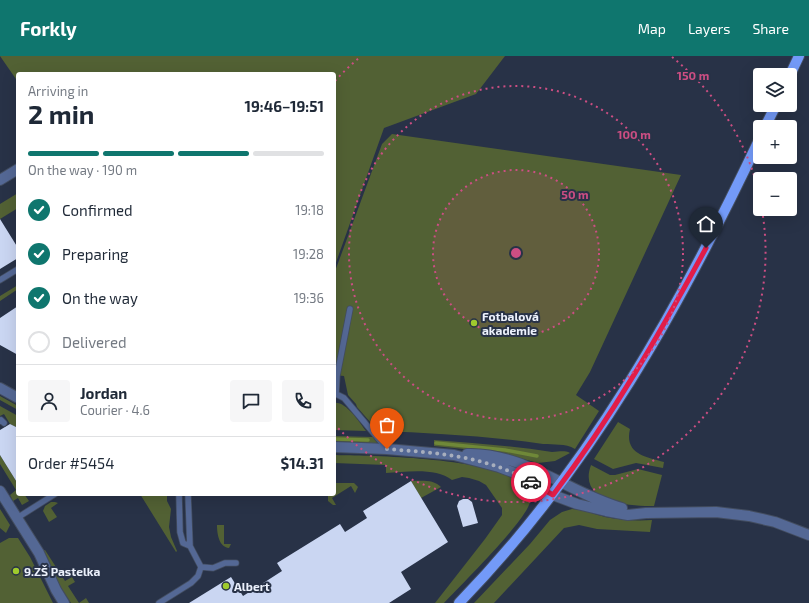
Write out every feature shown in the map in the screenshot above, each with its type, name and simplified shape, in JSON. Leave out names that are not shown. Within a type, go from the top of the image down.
[{"type":"main road","points":[[793,68],[799,56]]},
{"type":"main road","points":[[460,603],[500,559],[553,495],[585,451],[648,353],[706,248],[753,152]]},
{"type":"street","points":[[0,180],[16,170]]},
{"type":"street","points":[[0,388],[16,397]]},
{"type":"street","points":[[336,448],[387,449],[454,455],[476,454],[503,459],[530,467],[610,505],[646,513]]},
{"type":"street","points":[[454,455],[499,467],[520,475],[553,495],[577,504],[606,511],[628,515],[646,513],[716,512],[742,515],[775,522],[809,535]]},
{"type":"street","points":[[0,491],[39,553],[56,590],[64,603]]},
{"type":"lane","points":[[0,280],[16,270]]},
{"type":"lane","points":[[336,385],[350,309]]},
{"type":"lane","points":[[336,394],[344,398],[387,449]]},
{"type":"lane","points":[[17,518],[52,496]]},
{"type":"lane","points":[[179,496],[180,532],[184,543],[190,546]]},
{"type":"lane","points":[[159,603],[191,583],[198,576],[201,566],[190,546],[188,496]]},
{"type":"lane","points":[[201,566],[213,568],[225,563],[236,563]]},
{"type":"green space","points":[[0,56],[505,56],[476,94],[384,128],[336,262],[336,72],[16,72],[16,79]]},
{"type":"green space","name":"Fotbalová akademie","points":[[392,134],[681,175],[590,372],[576,395],[599,411],[575,449],[563,445],[481,437],[378,431],[348,395],[344,376],[336,375],[336,269],[382,144]]},
{"type":"green space","points":[[16,194],[16,209],[0,219],[0,204]]},
{"type":"green space","points":[[16,286],[16,290],[0,301],[0,296]]},
{"type":"green space","points":[[0,396],[16,405],[16,409],[0,400]]},
{"type":"green space","points":[[336,403],[343,405],[348,409],[366,431],[336,430]]},
{"type":"green space","points":[[0,406],[16,415],[16,427],[10,424],[4,414],[0,416]]},
{"type":"green space","points":[[618,422],[630,429],[630,444],[633,449],[644,456],[664,462],[663,468],[636,463],[613,469],[594,459]]},
{"type":"green space","points":[[336,436],[373,437],[378,444],[336,442]]},
{"type":"green space","points":[[434,440],[508,446],[552,452],[564,451],[570,453],[555,461],[538,463],[504,454],[434,446]]},
{"type":"green space","points":[[0,455],[16,481],[16,490],[0,464]]},
{"type":"green space","points":[[336,455],[378,456],[446,461],[479,467],[506,475],[525,487],[530,502],[526,511],[506,538],[444,603],[435,603],[502,515],[502,508],[486,485],[479,481],[462,477],[452,480],[438,473],[420,471],[386,473],[386,465],[336,463]]},
{"type":"green space","points":[[591,465],[610,475],[638,469],[662,475],[654,506],[620,503],[608,500],[598,495],[592,487],[589,478]]},
{"type":"green space","points":[[411,481],[431,482],[438,484],[441,487],[421,498]]},
{"type":"green space","points":[[336,483],[354,483],[358,487],[355,493],[351,486],[336,495]]},
{"type":"green space","points":[[16,490],[16,496],[25,496],[29,501],[22,505],[18,498],[13,501],[10,495]]},
{"type":"green space","points":[[141,496],[167,496],[167,501],[171,509],[169,527],[171,537],[177,551],[176,552]]},
{"type":"green space","points":[[328,496],[335,496],[332,498],[336,505],[333,505],[328,501]]},
{"type":"green space","points":[[51,502],[58,503],[51,508],[57,517],[49,522],[43,511],[45,506]]},
{"type":"green space","points":[[0,509],[10,525],[6,533],[0,528]]},
{"type":"green space","points":[[572,509],[617,519],[652,520],[650,532],[597,529],[579,525],[564,528],[494,603],[474,603],[530,544],[550,520],[562,512]]},
{"type":"green space","points":[[217,525],[224,525],[224,544],[231,544],[229,548],[221,543],[218,536]]},
{"type":"green space","name":"9.ZŠ Pastelka","points":[[9,538],[18,538],[30,557],[53,603],[0,603],[0,543]]},
{"type":"green space","points":[[44,550],[65,581],[72,577],[75,582],[68,586],[79,603],[71,603],[60,586]]},
{"type":"green space","points":[[86,598],[89,603],[79,603]]},
{"type":"building","points":[[0,219],[16,245],[16,259],[0,269]]},
{"type":"building","points":[[16,307],[16,354],[0,345],[0,318]]},
{"type":"building","points":[[10,424],[16,427],[16,481],[0,455],[0,430]]},
{"type":"building","points":[[411,481],[448,542],[401,572],[411,589],[389,603],[189,603],[231,577],[243,596],[282,571],[277,563],[340,524],[345,532],[367,518],[363,511]]},
{"type":"building","points":[[468,499],[472,502],[478,523],[463,527],[457,506],[459,501]]},
{"type":"waterway","points":[[336,439],[368,440]]},
{"type":"waterway","points":[[436,443],[505,450],[537,456]]},
{"type":"way so far","points":[[387,449],[454,455],[499,467],[520,475],[531,482]]},
{"type":"place","name":"Fotbalová akademie","points":[[474,323]]},
{"type":"place","name":"9.ZŠ Pastelka","points":[[16,571]]},
{"type":"place","name":"Albert","points":[[226,586]]},
{"type":"route","points":[[531,482],[553,495],[582,456],[618,402],[648,353],[706,248]]}]
